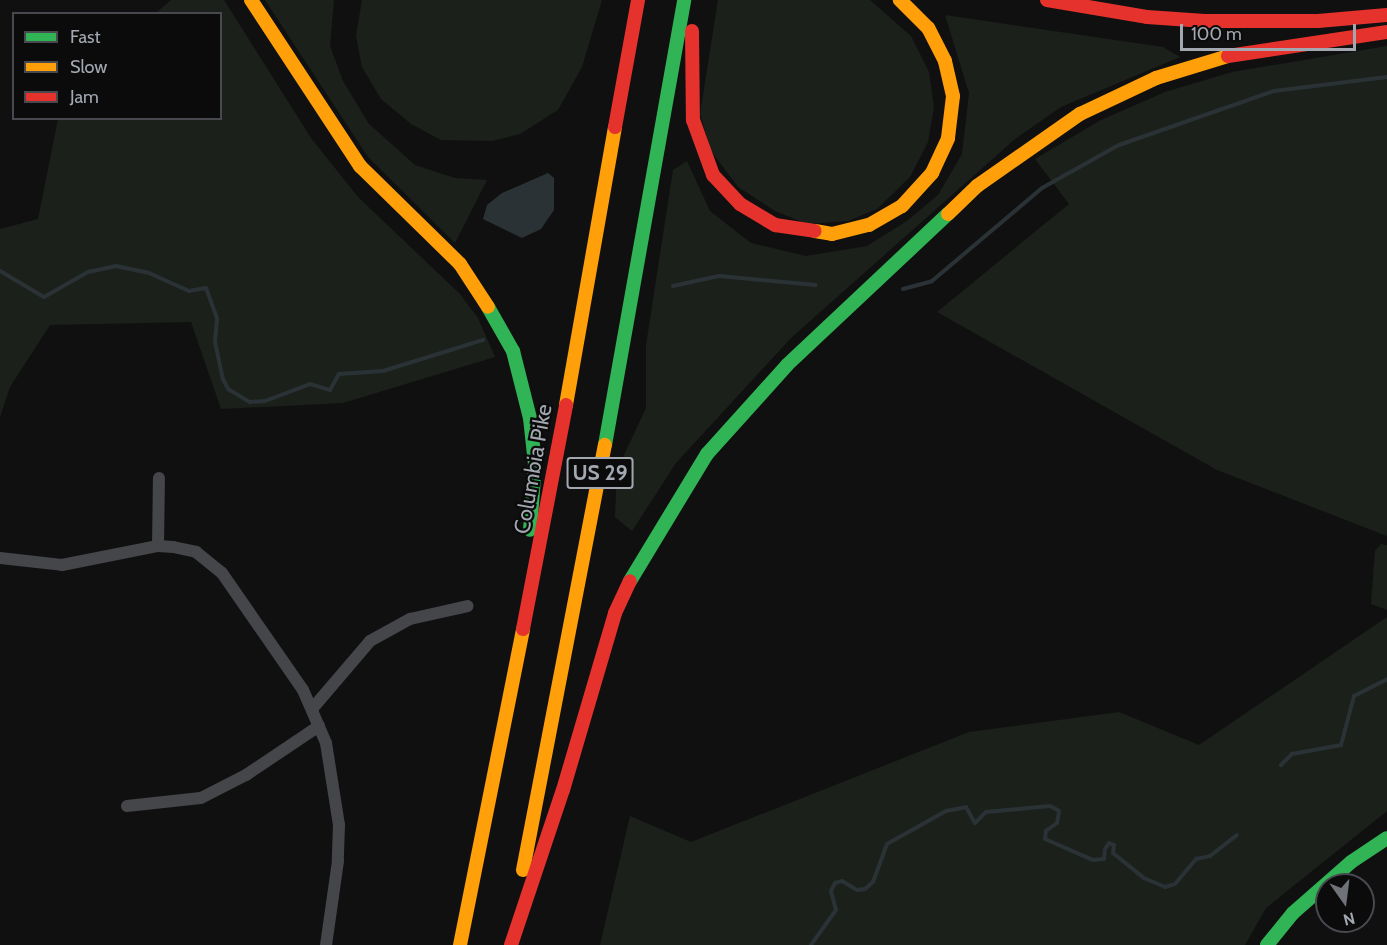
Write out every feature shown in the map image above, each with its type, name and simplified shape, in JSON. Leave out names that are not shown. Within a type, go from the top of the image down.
[{"type":"main road","points":[[251,0],[341,141],[366,173],[460,264],[488,304],[513,351],[530,418],[535,464],[521,643]]},
{"type":"main road","name":"Columbia Pike","points":[[460,945],[521,643],[638,0]]},
{"type":"main road","name":"US 29","points":[[509,945],[600,473],[684,0]]},
{"type":"main road","points":[[694,0],[690,99],[698,142],[713,175],[740,204],[775,225],[832,234],[869,225],[902,206],[932,173],[948,138],[953,96],[945,61],[928,28],[900,0]]},
{"type":"main road","points":[[1047,0],[1147,17],[1205,21],[1318,21],[1387,15]]},
{"type":"main road","points":[[509,945],[563,790],[615,613],[638,562],[680,491],[707,454],[787,366],[977,186],[1080,114],[1156,78],[1221,57],[1387,32]]},
{"type":"main road","points":[[1267,945],[1293,913],[1351,862],[1387,838]]},
{"type":"street","points":[[158,546],[159,478]]},
{"type":"street","points":[[0,558],[62,565],[158,546],[185,549],[213,563],[291,672],[312,709],[333,767],[339,825],[338,861],[326,945]]},
{"type":"street","points":[[312,709],[370,640],[410,619],[468,606]]},
{"type":"street","points":[[127,806],[201,798],[246,775],[319,726]]},
{"type":"shaded area","points":[[171,0],[224,0],[311,138],[358,197],[460,294],[478,318],[495,357],[343,403],[221,409],[191,322],[50,325],[10,387],[0,417],[0,229],[38,219],[58,120],[222,120],[222,12],[157,12]]},
{"type":"shaded area","points":[[265,0],[334,0],[330,46],[343,81],[369,124],[415,165],[455,178],[487,180],[455,243],[368,157]]},
{"type":"shaded area","points":[[362,0],[602,0],[582,67],[558,110],[520,134],[492,141],[441,140],[411,124],[381,99],[362,67],[356,36]]},
{"type":"shaded area","points":[[718,0],[870,0],[911,36],[929,72],[934,107],[928,142],[910,177],[877,209],[848,221],[807,224],[775,211],[738,187],[711,151],[700,114]]},
{"type":"shaded area","points":[[945,15],[1163,47],[1180,57],[1061,107],[1015,139],[791,338],[676,463],[632,531],[615,517],[617,470],[646,408],[646,345],[673,170],[687,161],[710,211],[751,243],[806,256],[867,246],[907,221],[938,195],[962,154],[969,93]]},
{"type":"shaded area","points":[[1387,46],[1387,536],[1217,470],[937,312],[1069,204],[1035,159],[1101,120],[1165,92],[1232,72]]},
{"type":"shaded area","points":[[548,173],[554,178],[554,210],[541,229],[522,238],[483,219],[487,205],[502,193]]},
{"type":"shaded area","points":[[1381,544],[1387,545],[1387,610],[1371,604],[1375,551]]},
{"type":"shaded area","points":[[1387,617],[1387,811],[1266,908],[1245,945],[600,945],[630,816],[691,842],[969,732],[1119,712],[1199,745]]},
{"type":"waterway","points":[[903,289],[932,281],[1042,188],[1119,145],[1274,91],[1387,77]]},
{"type":"waterway","points":[[0,271],[44,297],[88,272],[116,266],[149,273],[189,291],[206,288],[217,319],[215,342],[223,379],[228,389],[250,402],[265,401],[310,384],[330,390],[339,374],[383,371],[483,340]]},
{"type":"waterway","points":[[673,286],[719,276],[816,285]]},
{"type":"waterway","points":[[1281,765],[1292,754],[1341,745],[1354,696],[1387,679]]},
{"type":"waterway","points":[[811,945],[836,910],[831,891],[835,883],[842,881],[857,890],[865,889],[873,882],[887,844],[946,811],[966,807],[975,823],[986,812],[1050,806],[1059,811],[1057,823],[1046,831],[1045,839],[1093,860],[1104,859],[1105,849],[1109,843],[1114,845],[1113,853],[1144,878],[1165,887],[1175,884],[1196,859],[1210,856],[1237,835]]},
{"type":"traffic: fast","points":[[605,445],[684,0]]},
{"type":"traffic: fast","points":[[630,581],[707,454],[787,365],[948,214]]},
{"type":"traffic: fast","points":[[488,307],[513,351],[530,418],[535,464],[530,530]]},
{"type":"traffic: fast","points":[[1267,945],[1293,913],[1351,862],[1387,838]]},
{"type":"traffic: slow","points":[[251,0],[360,166],[460,264],[488,307]]},
{"type":"traffic: slow","points":[[815,231],[832,234],[869,225],[902,206],[932,173],[948,138],[953,96],[945,61],[928,28],[900,0]]},
{"type":"traffic: slow","points":[[948,214],[977,186],[1080,114],[1156,78],[1228,56]]},
{"type":"traffic: slow","points":[[566,405],[615,127]]},
{"type":"traffic: slow","points":[[523,870],[605,445]]},
{"type":"traffic: slow","points":[[460,945],[523,629]]},
{"type":"traffic: jam","points":[[615,127],[638,0]]},
{"type":"traffic: jam","points":[[1047,0],[1147,17],[1205,21],[1318,21],[1387,15]]},
{"type":"traffic: jam","points":[[692,31],[693,120],[713,175],[740,204],[775,225],[815,231]]},
{"type":"traffic: jam","points":[[1228,56],[1387,32]]},
{"type":"traffic: jam","points":[[523,629],[566,405]]},
{"type":"traffic: jam","points":[[511,945],[563,790],[615,613],[630,581]]}]
